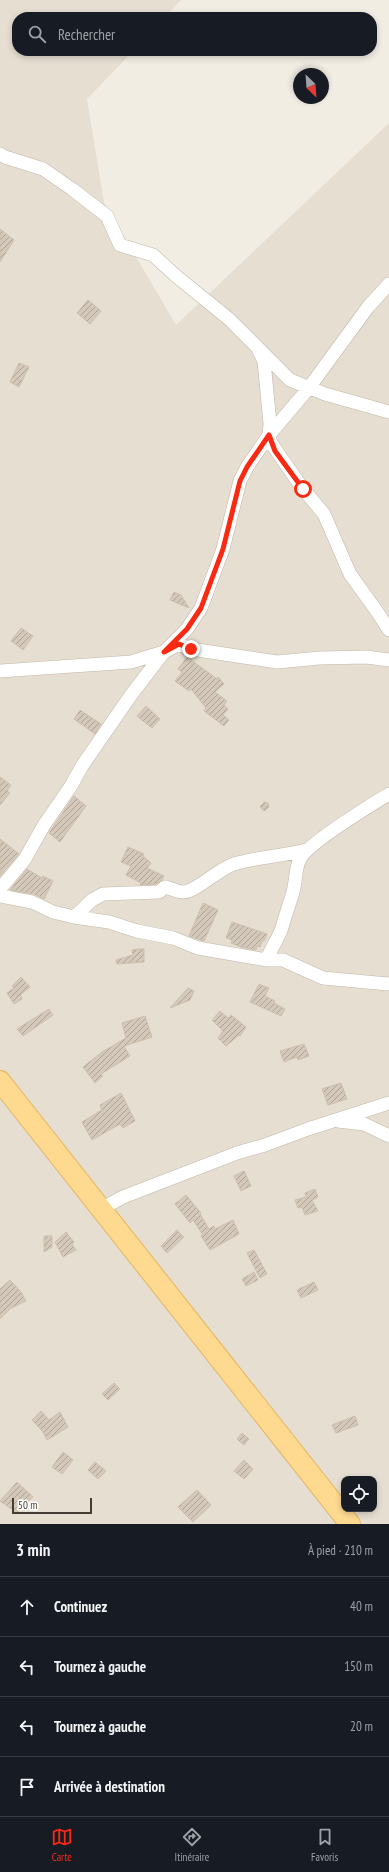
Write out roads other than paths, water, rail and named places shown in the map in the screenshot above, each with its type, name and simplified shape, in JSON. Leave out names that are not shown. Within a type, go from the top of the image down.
[{"type":"main road","points":[[0,1081],[350,1524]]},
{"type":"street","points":[[0,154],[43,169],[107,216],[120,245],[153,255],[176,276],[229,319],[290,380],[308,389],[389,412]]},
{"type":"street","points":[[0,890],[25,859],[44,825],[71,786],[82,766],[131,695],[164,652],[187,629],[201,608],[223,549],[240,481],[247,467],[269,435],[308,389],[368,307],[389,284]]},
{"type":"street","points":[[258,349],[264,361],[270,424],[269,435],[275,451],[324,514],[350,574],[389,630]]},
{"type":"street","points":[[0,671],[37,667],[119,663],[164,652],[179,644],[198,650],[278,662],[320,658],[367,657],[389,660]]},
{"type":"street","points":[[267,960],[271,948],[277,941],[283,924],[286,910],[293,892],[300,859],[307,850],[334,830],[389,794]]},
{"type":"street","points":[[74,917],[92,900],[103,894],[158,892],[165,887],[187,892],[205,882],[213,874],[234,864],[307,850]]},
{"type":"street","points":[[0,896],[32,902],[53,912],[74,917],[109,922],[137,931],[173,938],[198,948],[267,960],[283,960],[323,978],[389,984]]},
{"type":"street","points":[[101,1209],[123,1197],[237,1153],[389,1103]]},
{"type":"street","points":[[334,1120],[364,1124],[389,1136]]}]
